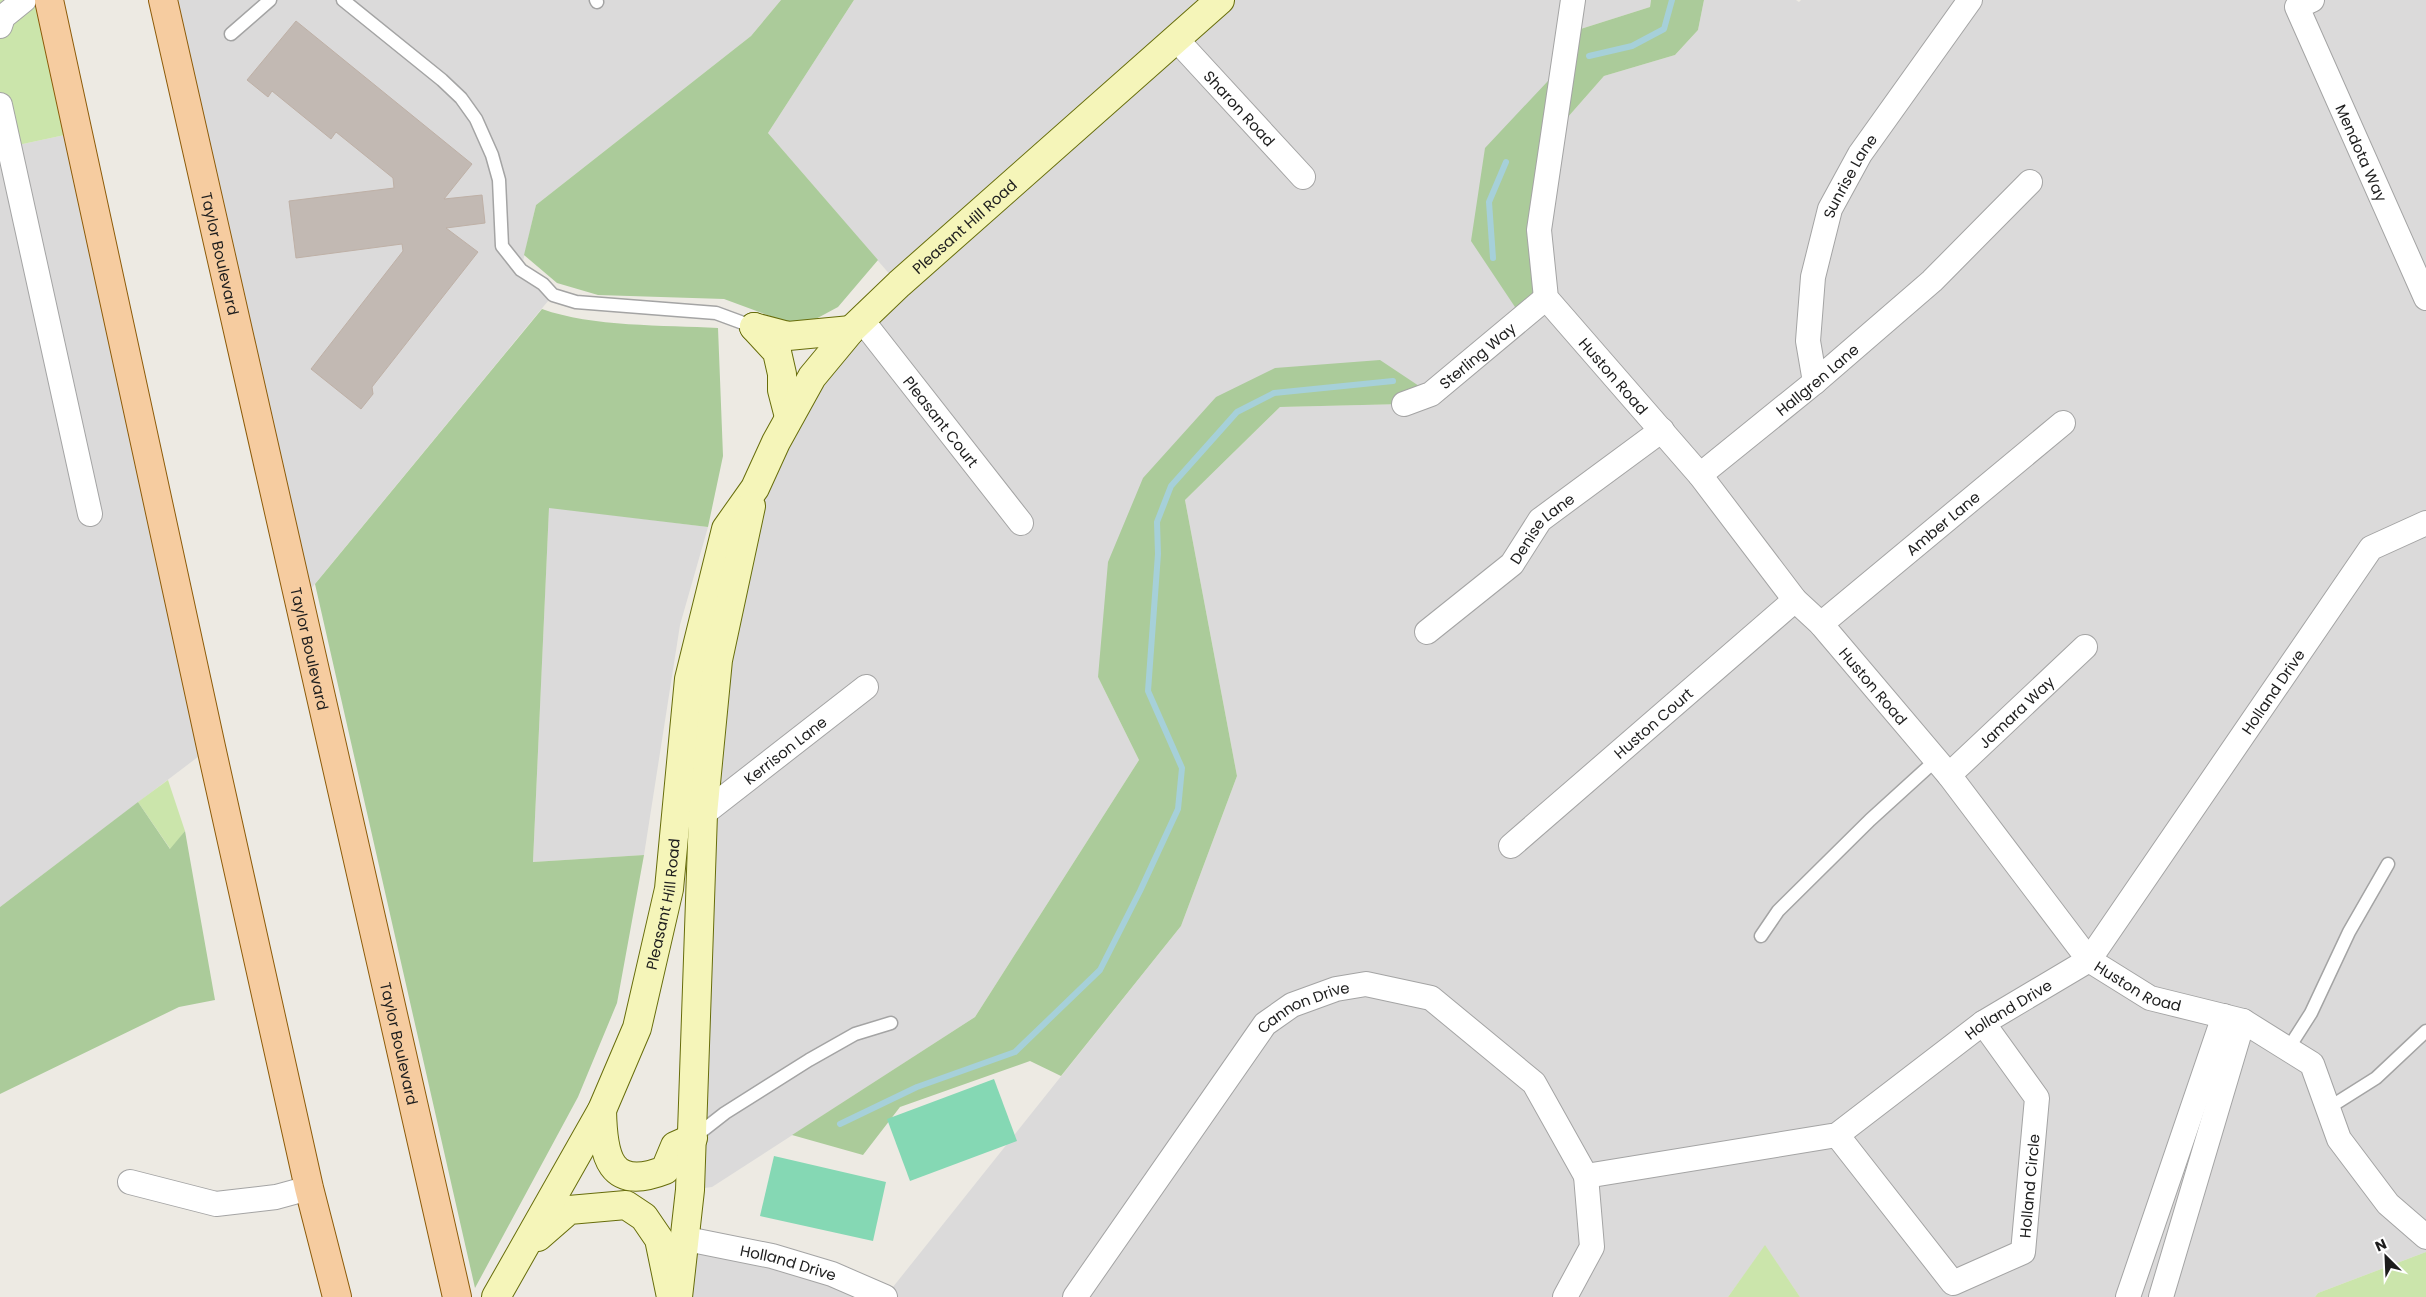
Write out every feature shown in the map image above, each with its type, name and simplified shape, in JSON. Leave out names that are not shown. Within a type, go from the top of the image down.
[{"type":"main road","points":[[49,0],[208,737],[309,1188],[337,1297]]},
{"type":"main road","name":"Taylor Boulevard","points":[[164,0],[457,1297]]},
{"type":"main road","name":"Pleasant Hill Road","points":[[496,1297],[602,1110],[637,1028],[669,889],[689,679],[726,530],[755,488],[789,417],[812,377],[856,325],[1220,0]]},
{"type":"main road","points":[[754,327],[788,336],[856,325]]},
{"type":"main road","points":[[754,327],[777,352],[782,374],[782,390],[789,417]]},
{"type":"main road","name":"Pleasant Hill Road","points":[[678,1297],[686,1239],[693,1138],[703,814],[718,660],[755,488]]},
{"type":"main road","points":[[602,1110],[604,1149],[613,1167],[627,1176],[640,1178],[665,1170],[675,1146],[693,1138]]},
{"type":"main road","points":[[522,1251],[568,1210],[600,1206],[626,1206],[644,1218],[659,1239],[671,1297]]},
{"type":"street","points":[[0,26],[4,18],[24,0]]},
{"type":"street","points":[[1546,298],[1539,230],[1573,0]]},
{"type":"street","name":"Sunrise Lane","points":[[1815,382],[1808,342],[1813,277],[1830,209],[1860,154],[1970,0]]},
{"type":"street","name":"Mendota Way","points":[[2304,3],[2426,298]]},
{"type":"street","name":"Sharon Road","points":[[1176,39],[1303,177]]},
{"type":"street","points":[[0,105],[4,148],[90,514]]},
{"type":"street","name":"Hallgren Lane","points":[[1700,475],[1815,382],[1932,281],[2030,182]]},
{"type":"street","name":"Sterling Way","points":[[1404,404],[1431,394],[1546,298]]},
{"type":"street","name":"Huston Road","points":[[1546,298],[1700,475],[1795,600],[1821,624],[1942,768],[2089,960],[2150,998],[2234,1018],[2288,1048],[2312,1064],[2330,1107],[2339,1139],[2388,1204],[2426,1237]]},
{"type":"street","name":"Pleasant Court","points":[[856,325],[1021,523]]},
{"type":"street","name":"Amber Lane","points":[[1821,624],[2063,423]]},
{"type":"street","name":"Denise Lane","points":[[1427,632],[1512,564],[1540,520],[1662,430]]},
{"type":"street","name":"Holland Drive","points":[[1586,1176],[1837,1135],[1983,1023],[2089,960],[2371,548],[2426,523]]},
{"type":"street","name":"Huston Court","points":[[1511,846],[1795,600]]},
{"type":"street","name":"Jamara Way","points":[[1942,768],[2085,647]]},
{"type":"street","name":"Kerrison Lane","points":[[703,814],[866,686]]},
{"type":"street","name":"Cannon Drive","points":[[1075,1297],[1265,1024],[1292,1005],[1336,989],[1366,984],[1431,998],[1534,1083],[1586,1176]]},
{"type":"street","points":[[2128,1297],[2234,1018]]},
{"type":"street","points":[[2161,1297],[2234,1018]]},
{"type":"street","name":"Holland Circle","points":[[1837,1135],[1953,1283],[2023,1252],[2037,1098],[1983,1023]]},
{"type":"street","points":[[1565,1297],[1592,1247],[1586,1176]]},
{"type":"street","points":[[130,1182],[216,1204],[276,1197],[309,1188]]},
{"type":"street","name":"Holland Drive","points":[[686,1239],[772,1256],[824,1271],[885,1297]]},
{"type":"lane","points":[[231,34],[270,0]]},
{"type":"lane","points":[[343,0],[461,98],[476,119],[492,155],[499,180],[502,246],[521,270],[543,284],[554,295],[576,302],[716,313],[754,327]]},
{"type":"lane","points":[[1761,936],[1778,911],[1870,820],[1942,768]]},
{"type":"lane","points":[[2288,1048],[2312,1013],[2349,932],[2388,864]]},
{"type":"lane","points":[[693,1138],[725,1114],[809,1060],[855,1034],[891,1023]]},
{"type":"lane","points":[[2330,1107],[2376,1078],[2426,1031]]},
{"type":"shaded area","points":[[164,0],[781,0],[751,36],[536,205],[521,270],[553,295],[300,602]]},
{"type":"shaded area","points":[[854,0],[1651,0],[1650,7],[1568,33],[1553,134],[1604,76],[1675,55],[1698,30],[1704,0],[1796,0],[1799,2],[1801,0],[2426,0],[2426,1252],[2318,1293],[2315,1297],[1800,1297],[1765,1246],[1728,1297],[885,1297],[1181,926],[1237,776],[1185,500],[1280,407],[1404,404],[1216,397],[1098,677],[1139,760],[975,1017],[712,1187],[690,1190],[718,660],[776,442],[898,284],[768,133]]},
{"type":"shaded area","points":[[74,133],[211,747],[0,907],[0,152],[4,148]]},
{"type":"shaded area","points":[[549,507],[708,527],[680,625],[644,855],[533,862]]},
{"type":"shaded area","points":[[687,1239],[885,1297],[678,1297]]},
{"type":"green space","points":[[0,0],[46,0],[74,133],[4,148],[0,152]]},
{"type":"green space","points":[[781,0],[854,0],[768,133],[878,260],[838,307],[812,321],[792,324],[724,299],[598,295],[557,283],[524,255],[536,205],[751,36]]},
{"type":"green space","points":[[1651,0],[1704,0],[1698,30],[1675,55],[1604,76],[1553,134],[1546,298],[1523,319],[1471,241],[1485,148],[1563,65],[1568,33],[1650,7]]},
{"type":"green space","points":[[542,309],[562,315],[605,322],[718,328],[723,456],[708,527],[549,508],[533,862],[644,855],[617,1003],[578,1097],[475,1288],[315,584]]},
{"type":"green space","points":[[1380,360],[1431,394],[1404,404],[1280,407],[1185,500],[1237,776],[1181,926],[1061,1076],[1030,1061],[900,1107],[863,1155],[792,1135],[975,1017],[1139,760],[1098,677],[1108,562],[1143,478],[1216,397],[1275,368]]},
{"type":"green space","points":[[168,780],[185,831],[171,850],[138,802]]},
{"type":"green space","points":[[138,802],[170,849],[185,831],[215,1000],[179,1007],[0,1094],[0,907]]},
{"type":"green space","points":[[994,1079],[1017,1141],[910,1181],[887,1119]]},
{"type":"green space","points":[[774,1156],[886,1182],[873,1241],[760,1216]]},
{"type":"green space","points":[[1765,1245],[1800,1297],[1728,1297]]},
{"type":"green space","points":[[2426,1252],[2426,1297],[2315,1297],[2318,1293]]},
{"type":"building","points":[[296,21],[472,164],[444,199],[482,195],[485,223],[446,228],[478,252],[372,387],[373,394],[361,409],[311,369],[403,251],[402,244],[296,258],[289,201],[394,188],[393,178],[336,132],[331,139],[272,91],[268,97],[247,80]]},
{"type":"waterway","points":[[1589,56],[1632,46],[1664,29],[1672,0]]},
{"type":"waterway","points":[[1493,258],[1489,202],[1506,162]]},
{"type":"waterway","points":[[840,1124],[917,1087],[1015,1052],[1100,970],[1140,891],[1178,809],[1182,768],[1148,691],[1158,554],[1157,522],[1171,486],[1237,412],[1274,393],[1393,381]]}]
